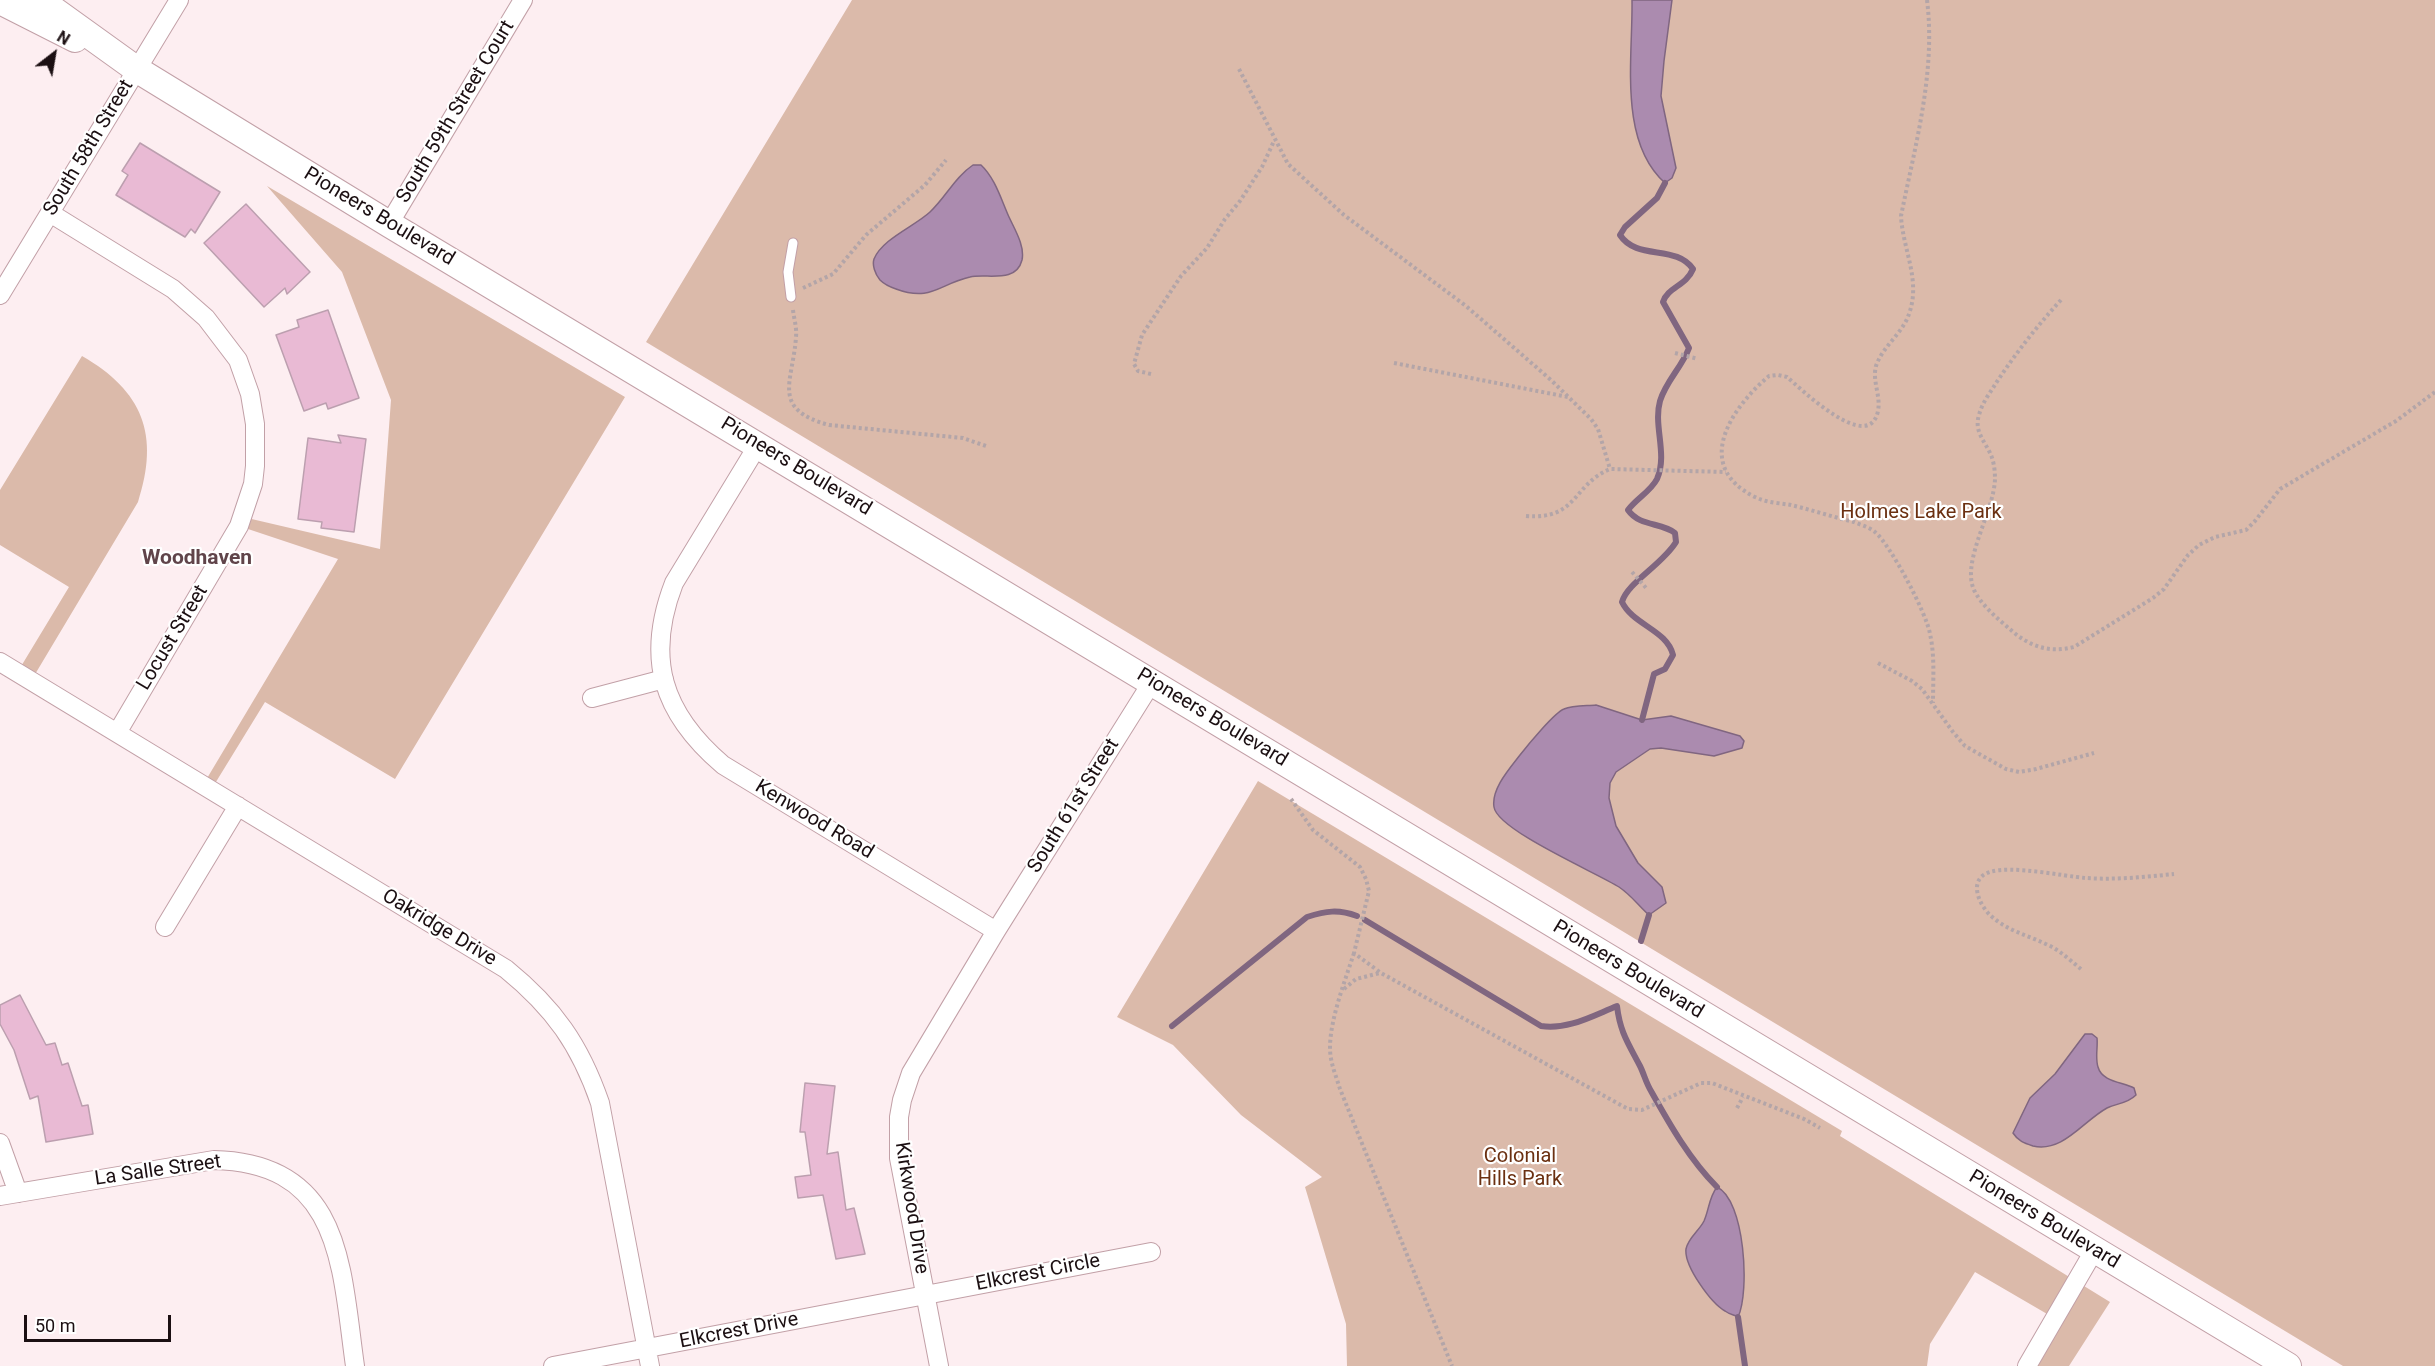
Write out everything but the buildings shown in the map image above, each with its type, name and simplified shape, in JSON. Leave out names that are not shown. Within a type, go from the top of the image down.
[{"type":"main road","name":"Pioneers Boulevard","points":[[40,0],[136,69],[389,224],[2288,1366]]},
{"type":"main road","name":"Pioneers Boulevard","points":[[0,1],[136,69]]},
{"type":"street","name":"South 58th Street","points":[[0,296],[179,0]]},
{"type":"street","name":"South 59th Street Court","points":[[389,224],[523,0]]},
{"type":"street","name":"Locust Street","points":[[50,213],[162,282],[186,299],[206,318],[229,346],[242,369],[250,394],[255,424],[254,475],[243,517],[230,543],[117,733]]},
{"type":"street","name":"Kenwood Road","points":[[758,445],[674,583],[665,605],[660,635],[664,679],[673,705],[685,726],[700,745],[723,765],[996,931]]},
{"type":"street","name":"Oakridge Drive","points":[[0,662],[506,969],[552,1011],[573,1041],[590,1074],[600,1103],[648,1357]]},
{"type":"street","points":[[592,698],[664,679]]},
{"type":"street","name":"South 61st Street","points":[[996,931],[1152,682]]},
{"type":"street","points":[[165,927],[238,806]]},
{"type":"street","name":"Kirkwood Drive","points":[[939,1366],[899,1158],[898,1129],[902,1100],[911,1073],[996,931]]},
{"type":"street","points":[[0,1143],[18,1193]]},
{"type":"street","name":"La Salle Street","points":[[0,1196],[214,1160],[248,1164],[274,1172],[295,1185],[312,1202],[326,1222],[339,1257],[356,1366]]},
{"type":"street","points":[[2027,1366],[2095,1250]]},
{"type":"street","name":"Elkcrest Circle","points":[[925,1295],[1151,1252]]},
{"type":"street","name":"Elkcrest Drive","points":[[553,1366],[648,1357],[925,1295]]},
{"type":"lane","points":[[791,297],[788,272],[793,243]]},
{"type":"path","points":[[1927,0],[1928,48],[1925,92],[1901,216],[1902,232],[1914,276],[1914,291],[1906,321],[1877,364],[1875,375],[1878,413],[1873,421],[1864,427],[1854,427],[1831,413],[1786,377],[1769,376],[1734,413],[1727,426],[1721,458],[1726,472],[1734,482],[1755,497],[1854,522],[1876,533],[1882,540],[1930,630],[1934,703]]},
{"type":"path","points":[[1239,69],[1288,164],[1320,195],[1374,239],[1466,306],[1591,418],[1598,429],[1610,469]]},
{"type":"path","points":[[1150,374],[1138,371],[1134,364],[1142,335],[1181,276],[1207,248],[1262,167],[1275,140]]},
{"type":"path","points":[[946,160],[925,185],[866,235],[833,274],[799,289],[791,297],[796,335],[788,393],[791,403],[800,414],[829,425],[952,436],[973,440],[987,446]]},
{"type":"path","points":[[2061,300],[2032,332],[2000,377],[1978,416],[1977,428],[1994,463],[1995,480],[1991,505],[1974,558],[1971,580],[1975,590],[1995,615],[2015,634],[2045,649],[2060,650],[2074,647],[2152,598],[2164,589],[2188,555],[2199,545],[2215,537],[2246,530],[2280,489],[2396,421],[2435,392]]},
{"type":"path","points":[[1675,353],[1698,359]]},
{"type":"path","points":[[1394,363],[1569,398]]},
{"type":"path","points":[[1526,516],[1541,517],[1563,510],[1578,497],[1593,478],[1610,469],[1726,472]]},
{"type":"path","points":[[1632,572],[1647,589]]},
{"type":"path","points":[[1878,663],[1912,681],[1934,703],[1965,746],[2006,769],[2036,770],[2094,753]]},
{"type":"path","points":[[1291,799],[1313,830],[1360,867],[1366,879],[1369,891],[1331,1040],[1333,1066],[1340,1089],[1452,1366]]},
{"type":"path","points":[[2081,969],[2055,949],[2011,931],[1991,916],[1980,904],[1976,892],[1978,882],[1983,875],[1998,870],[2098,878],[2174,874]]},
{"type":"path","points":[[1354,953],[1381,973],[1628,1109],[1649,1107],[1701,1083],[1712,1083],[1804,1119],[1820,1128]]},
{"type":"path","points":[[1342,990],[1356,979],[1381,973]]},
{"type":"path","points":[[1737,1108],[1743,1097]]},
{"type":"green space","name":"Holmes Lake Park","points":[[852,0],[2435,0],[2435,1366],[2343,1366],[646,342]]},
{"type":"green space","points":[[267,186],[625,397],[395,779],[265,702],[211,790],[203,785],[338,559],[239,526],[243,517],[380,549],[391,400],[342,272]]},
{"type":"green space","points":[[82,356],[120,384],[141,417],[146,436],[147,456],[144,478],[138,502],[31,681],[17,673],[69,587],[0,545],[0,490]]},
{"type":"green space","name":"Colonial Hills Park","points":[[1258,781],[1842,1131],[1840,1136],[2110,1302],[2069,1366],[2027,1366],[2054,1318],[1975,1272],[1930,1344],[1927,1366],[1347,1366],[1346,1324],[1305,1187],[1322,1177],[1241,1115],[1173,1045],[1117,1017]]},
{"type":"shaded area","points":[[1632,0],[1672,0],[1661,96],[1676,168],[1672,178],[1665,183],[1650,165],[1640,145],[1634,122],[1630,72]]},
{"type":"shaded area","points":[[973,165],[981,165],[990,176],[1017,233],[1023,255],[1019,267],[1007,275],[970,277],[927,293],[908,293],[883,283],[874,267],[874,259],[878,252],[891,239],[930,212],[961,175]]},
{"type":"shaded area","points":[[1596,705],[1642,720],[1671,716],[1740,736],[1744,741],[1742,748],[1714,756],[1661,748],[1650,749],[1616,772],[1610,783],[1609,798],[1616,826],[1638,863],[1662,887],[1666,903],[1649,915],[1619,887],[1529,839],[1499,816],[1494,807],[1495,793],[1502,779],[1548,722],[1564,709]]},
{"type":"shaded area","points":[[2085,1034],[2092,1034],[2097,1038],[2097,1060],[2100,1072],[2108,1079],[2134,1088],[2136,1095],[2126,1102],[2107,1108],[2054,1145],[2033,1146],[2021,1141],[2013,1133],[2030,1098],[2055,1074]]},
{"type":"shaded area","points":[[1717,1187],[1726,1195],[1734,1209],[1739,1227],[1744,1288],[1738,1317],[1719,1307],[1713,1300],[1694,1274],[1687,1256],[1687,1245],[1704,1221],[1712,1195]]},
{"type":"waterway","points":[[1642,720],[1654,674],[1665,669],[1673,655],[1664,639],[1627,610],[1622,602],[1638,580],[1663,558],[1676,542],[1675,533],[1644,522],[1628,510],[1657,479],[1661,460],[1658,420],[1660,401],[1689,348],[1663,302],[1665,297],[1686,279],[1693,269],[1686,261],[1677,257],[1636,248],[1620,235],[1625,227],[1657,198],[1665,183]]},
{"type":"waterway","points":[[1172,1026],[1307,917],[1332,912],[1344,912],[1357,916]]},
{"type":"waterway","points":[[1641,941],[1649,915]]},
{"type":"waterway","points":[[1365,920],[1541,1026],[1570,1024],[1617,1006],[1622,1030],[1649,1088],[1689,1154],[1717,1187]]},
{"type":"waterway","points":[[1738,1317],[1745,1366]]},
{"type":"district","name":"Woodhaven","points":[[197,559]]}]
